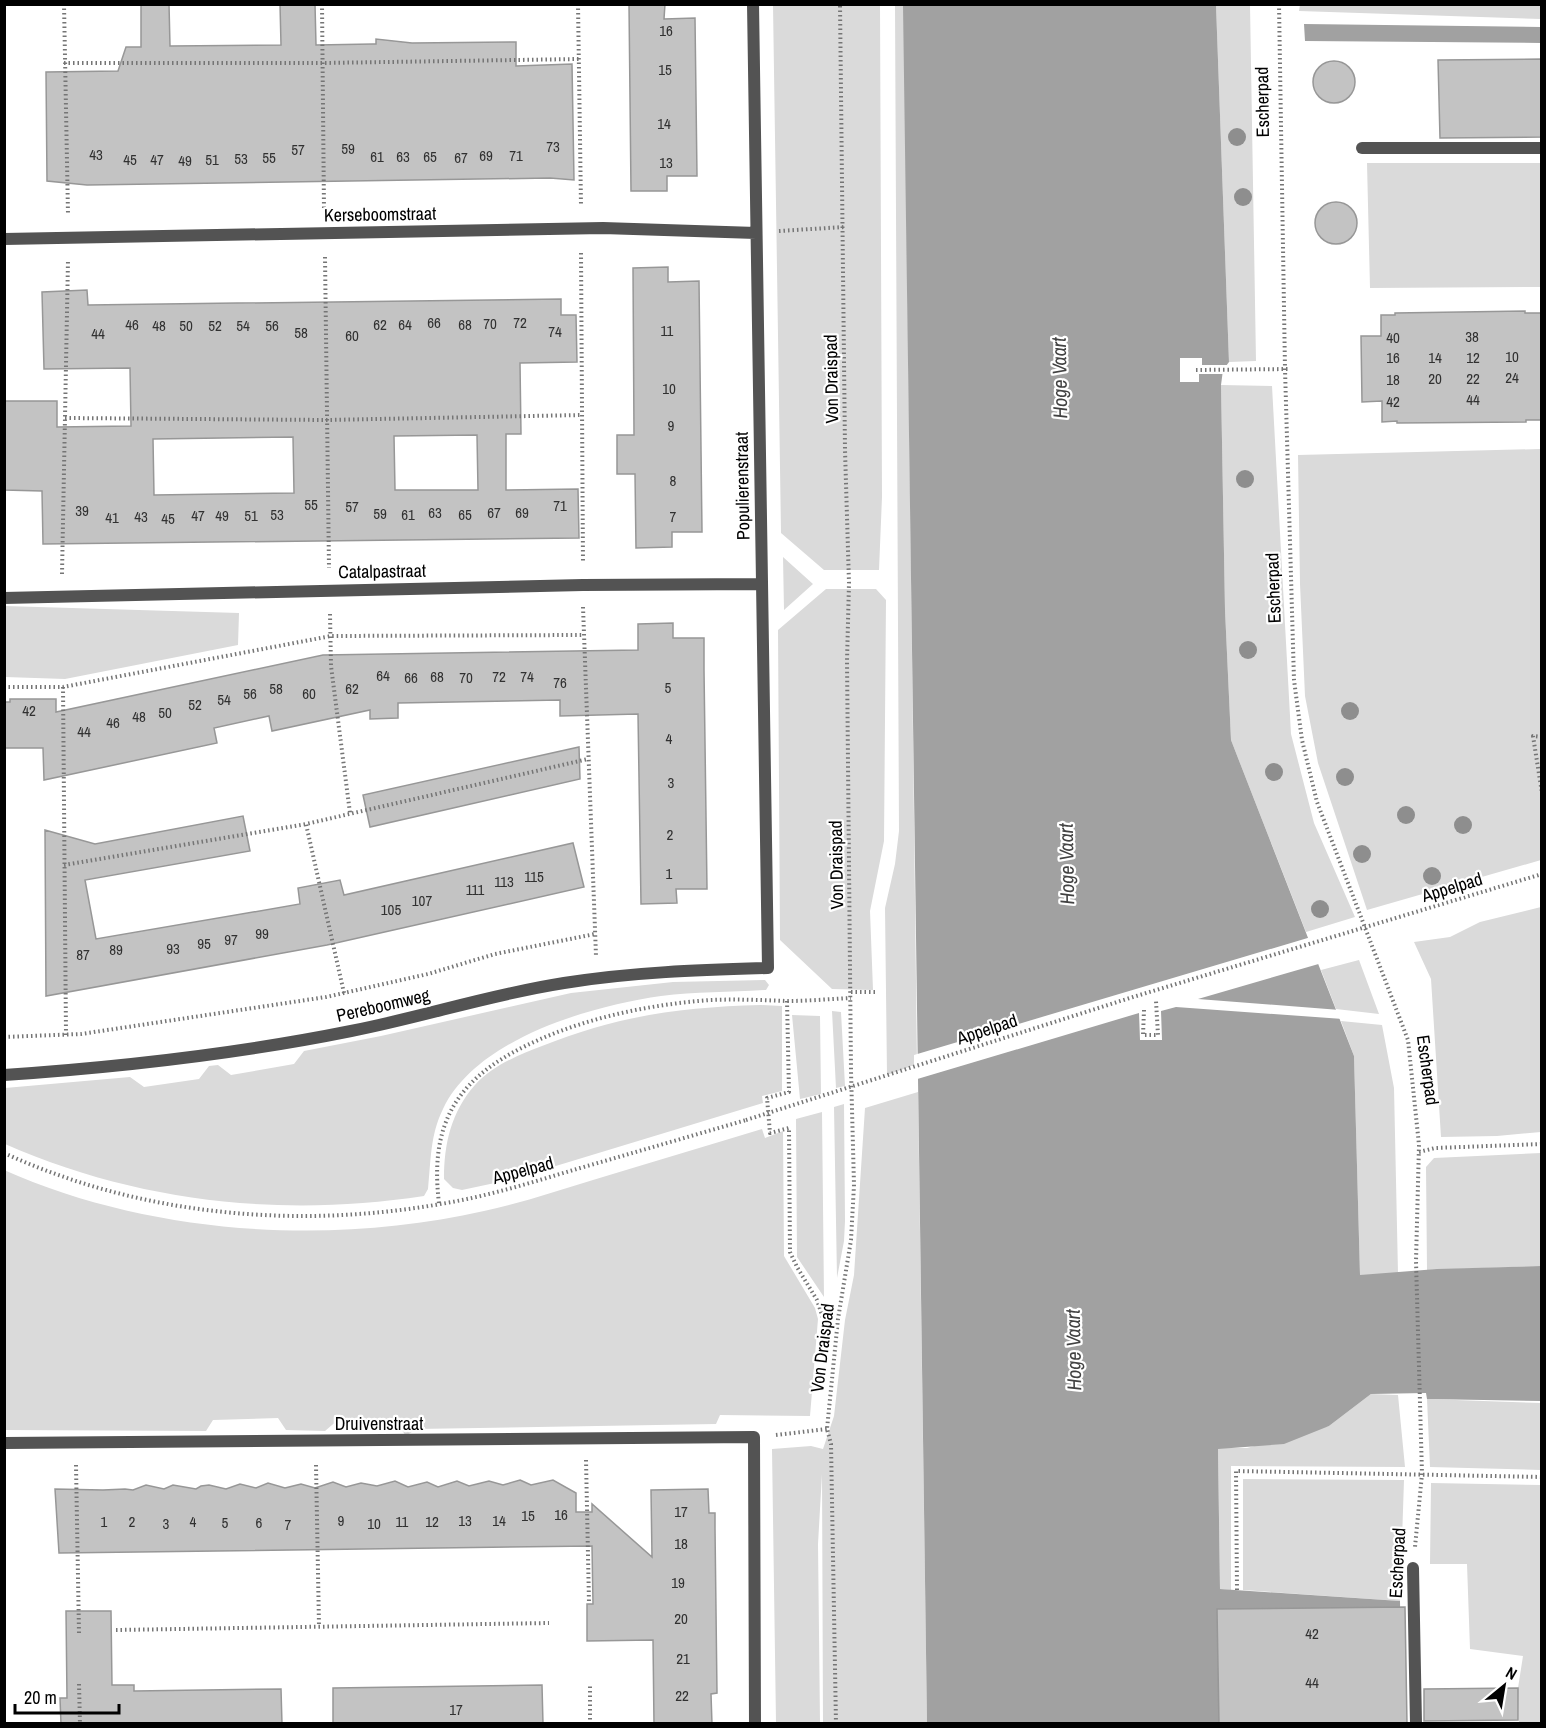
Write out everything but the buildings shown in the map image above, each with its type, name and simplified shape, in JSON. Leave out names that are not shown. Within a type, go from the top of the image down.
[{"type":"street","name":"Populierenstraat","points":[[753,4],[768,968]]},
{"type":"street","points":[[1362,148],[1542,148]]},
{"type":"street","name":"Kerseboomstraat","points":[[4,239],[581,229],[756,233]]},
{"type":"street","name":"Catalpastraat","points":[[4,598],[583,585],[761,584]]},
{"type":"street","name":"Pereboomweg","points":[[4,1075],[96,1069],[224,1053],[352,1031],[528,989],[596,978],[653,972],[768,968]]},
{"type":"street","points":[[754,1437],[755,1724]]},
{"type":"street","name":"Druivenstraat","points":[[4,1443],[754,1437]]},
{"type":"street","name":"Escherpad","points":[[1413,1568],[1416,1724]]},
{"type":"path","points":[[61,598],[68,238],[64,4]]},
{"type":"path","points":[[322,4],[331,666],[350,813]]},
{"type":"path","points":[[578,4],[583,585],[596,978]]},
{"type":"path","name":"Von Draispad","points":[[836,1724],[831,1444],[827,1429],[838,1319],[851,1240],[854,1173],[850,1071],[847,661],[849,583],[845,450],[840,4]]},
{"type":"path","name":"Escherpad","points":[[1279,4],[1294,680],[1302,740],[1317,802],[1408,1040],[1416,1098],[1419,1152],[1416,1261],[1422,1474],[1413,1568]]},
{"type":"path","points":[[64,63],[323,63],[579,59]]},
{"type":"path","points":[[756,233],[844,227]]},
{"type":"path","points":[[1196,369],[1287,369]]},
{"type":"path","points":[[65,418],[326,420],[582,415]]},
{"type":"path","points":[[4,687],[63,687],[331,636],[584,635]]},
{"type":"path","points":[[63,687],[66,1035]]},
{"type":"path","points":[[1542,737],[1533,736],[1542,793]]},
{"type":"path","points":[[64,865],[306,824],[588,759]]},
{"type":"path","points":[[306,824],[344,993]]},
{"type":"path","name":"Appelpad","points":[[4,1153],[71,1179],[121,1194],[170,1205],[242,1213],[295,1216],[346,1215],[465,1199],[746,1120],[1133,997],[1542,874]]},
{"type":"path","points":[[4,1037],[66,1035],[116,1029],[344,993],[428,974],[495,954],[595,934]]},
{"type":"path","points":[[851,992],[876,992]]},
{"type":"path","points":[[439,1203],[437,1172],[439,1146],[446,1121],[469,1084],[482,1071],[504,1056],[579,1024],[648,1007],[710,1000],[759,998],[787,1001],[851,999]]},
{"type":"path","points":[[787,1001],[789,1092],[767,1098],[770,1133],[789,1128],[790,1252],[817,1300],[824,1321]]},
{"type":"path","points":[[1144,1010],[1143,1035],[1158,1035],[1156,1001]]},
{"type":"path","points":[[1419,1152],[1435,1148],[1542,1144]]},
{"type":"path","points":[[754,1437],[827,1429]]},
{"type":"path","points":[[586,1439],[589,1603]]},
{"type":"path","points":[[316,1441],[319,1626]]},
{"type":"path","points":[[76,1444],[79,1633]]},
{"type":"path","points":[[1237,1590],[1236,1471],[1542,1477]]},
{"type":"path","points":[[116,1630],[549,1623]]},
{"type":"path","points":[[79,1684],[80,1724]]},
{"type":"path","points":[[590,1686],[590,1724]]},
{"type":"shaded area","points":[[904,4],[917,1064],[887,1075],[885,908],[895,864],[899,831],[895,5]]},
{"type":"shaded area","points":[[1300,4],[1541,5],[1541,19],[1299,11]]},
{"type":"shaded area","points":[[773,5],[880,5],[882,497],[879,570],[824,570],[781,533]]},
{"type":"shaded area","points":[[1216,5],[1250,5],[1256,361],[1229,362]]},
{"type":"shaded area","points":[[1367,163],[1541,163],[1541,287],[1370,288]]},
{"type":"shaded area","points":[[1221,385],[1272,386],[1291,734],[1314,823],[1355,917],[1306,932],[1231,740],[1225,610]]},
{"type":"shaded area","points":[[1541,449],[1541,860],[1367,910],[1318,763],[1305,696],[1298,455]]},
{"type":"shaded area","points":[[783,557],[813,584],[784,610]]},
{"type":"shaded area","points":[[826,589],[876,589],[886,600],[884,841],[870,911],[873,990],[832,989],[780,940],[778,630]]},
{"type":"shaded area","points":[[5,606],[239,613],[238,645],[65,679],[5,677]]},
{"type":"shaded area","points":[[1541,907],[1541,1132],[1441,1137],[1431,979],[1414,942],[1450,937],[1480,922]]},
{"type":"shaded area","points":[[1359,960],[1379,1014],[1336,1009],[1321,970]]},
{"type":"shaded area","points":[[765,980],[769,985],[766,990],[661,996],[602,1008],[538,1030],[508,1045],[481,1063],[459,1084],[443,1109],[433,1138],[428,1189],[424,1196],[317,1205],[263,1205],[210,1200],[158,1192],[106,1180],[55,1164],[5,1144],[5,1088],[130,1077],[144,1087],[199,1079],[209,1066],[218,1065],[231,1075],[294,1064],[304,1051],[571,993],[673,982]]},
{"type":"shaded area","points":[[761,1005],[782,1006],[782,1091],[762,1096],[763,1103],[513,1179],[462,1190],[453,1188],[444,1179],[447,1141],[460,1106],[482,1078],[506,1062],[533,1049],[623,1020],[676,1011]]},
{"type":"shaded area","points":[[832,1011],[841,1012],[845,1086],[836,1088]]},
{"type":"shaded area","points":[[792,1015],[820,1016],[821,1094],[800,1099]]},
{"type":"shaded area","points":[[1341,1021],[1382,1025],[1394,1088],[1398,1273],[1360,1276],[1354,1056]]},
{"type":"shaded area","points":[[918,1092],[927,1723],[823,1723],[822,1474],[818,1544],[820,1723],[776,1723],[772,1449],[811,1446],[823,1449],[834,1416],[845,1320],[854,1275],[865,1108]]},
{"type":"shaded area","points":[[844,1104],[845,1221],[837,1278],[834,1107]]},
{"type":"shaded area","points":[[822,1112],[824,1297],[797,1257],[796,1119]]},
{"type":"shaded area","points":[[762,1129],[765,1138],[783,1131],[784,1256],[815,1308],[818,1319],[810,1416],[720,1415],[716,1424],[416,1429],[406,1436],[394,1419],[339,1419],[325,1431],[286,1430],[278,1418],[213,1420],[206,1431],[5,1430],[4,1170],[60,1192],[119,1209],[179,1221],[241,1228],[303,1231],[365,1228],[425,1222],[498,1208]]},
{"type":"shaded area","points":[[1541,1153],[1541,1266],[1427,1270],[1426,1167],[1434,1158]]},
{"type":"shaded area","points":[[1371,1394],[1398,1395],[1405,1467],[1231,1466],[1231,1590],[1220,1589],[1218,1448],[1247,1448],[1329,1426]]},
{"type":"shaded area","points":[[1427,1399],[1541,1403],[1541,1470],[1430,1467]]},
{"type":"shaded area","points":[[1243,1479],[1404,1480],[1400,1601],[1243,1590]]},
{"type":"shaded area","points":[[1431,1483],[1541,1485],[1541,1723],[1519,1723],[1518,1688],[1523,1656],[1470,1649],[1467,1564],[1430,1564]]},
{"type":"water","name":"Hoge Vaart","points":[[903,5],[1216,5],[1229,362],[1223,370],[1221,385],[1225,610],[1231,740],[1354,1056],[1360,1275],[1437,1269],[1541,1266],[1541,1401],[1427,1399],[1426,1393],[1371,1394],[1329,1426],[1284,1444],[1218,1449],[1220,1589],[1400,1601],[1402,1723],[927,1723]]},
{"type":"water","points":[[1304,24],[1541,27],[1541,43],[1305,41]]},
{"type":"pier","points":[[1180,358],[1202,358],[1202,365],[1230,365],[1225,374],[1199,374],[1199,382],[1180,382]]},
{"type":"pier","points":[[1311,937],[1322,963],[1198,999],[1340,1010],[1343,1019],[1176,1007],[1161,1011],[1162,1040],[1140,1040],[1139,1013],[914,1080],[914,1055]]}]
